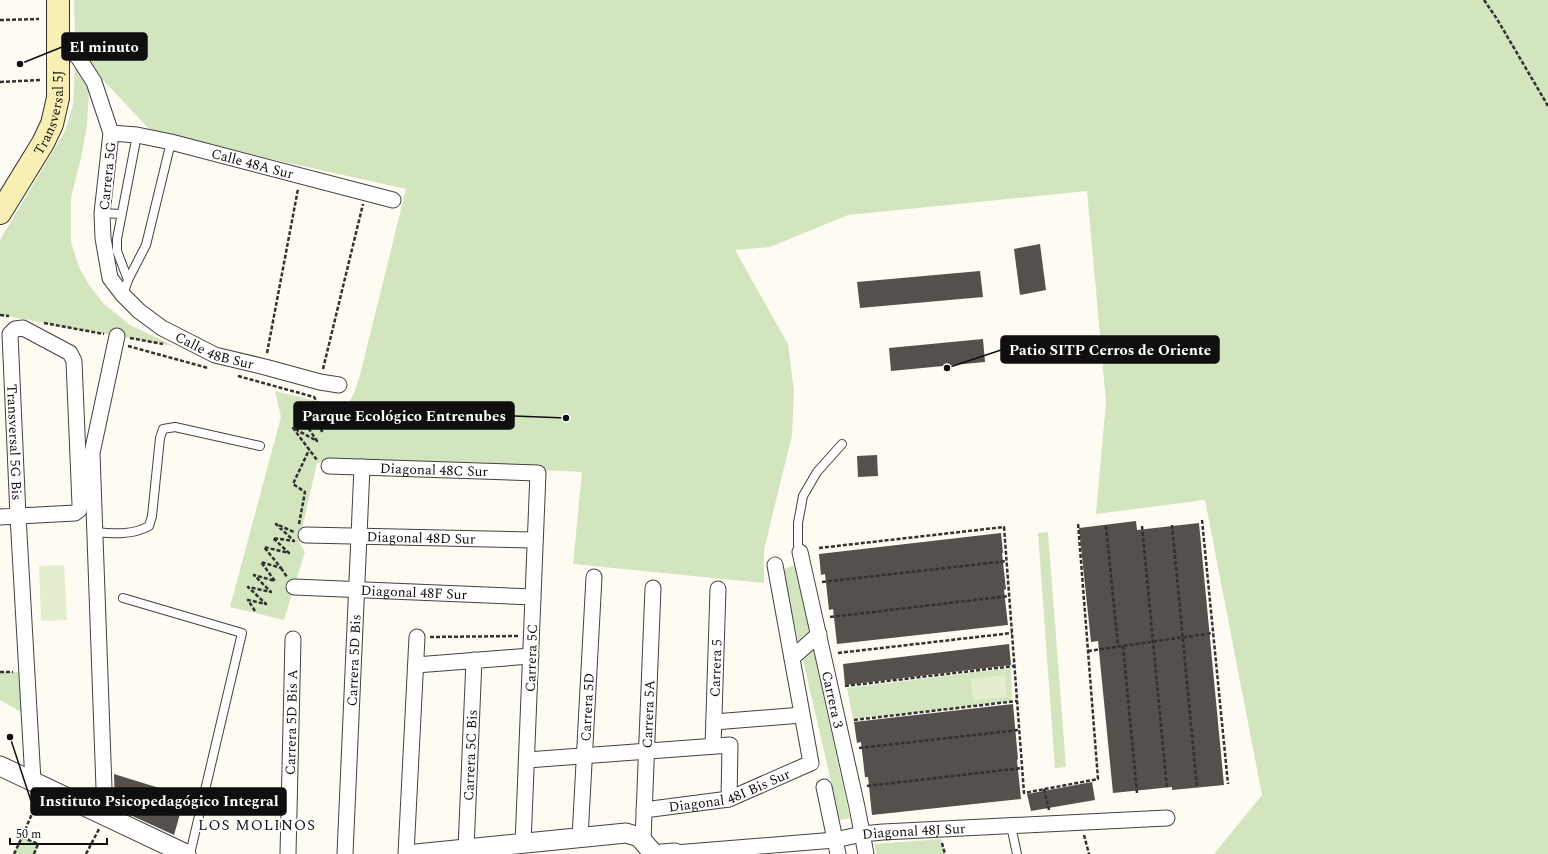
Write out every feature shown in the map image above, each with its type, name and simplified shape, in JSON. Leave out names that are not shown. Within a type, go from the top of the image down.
[{"type":"main road","name":"Transversal 5J","points":[[0,213],[43,143],[52,124],[58,98],[58,0]]},
{"type":"street","name":"Carrera 5G","points":[[59,42],[78,57],[94,82],[111,133],[102,213],[103,238],[110,278]]},
{"type":"street","name":"Calle 48A Sur","points":[[111,133],[137,135],[171,142],[365,194],[393,200]]},
{"type":"street","name":"Calle 48B Sur","points":[[110,278],[123,295],[139,311],[162,328],[215,355],[320,382],[339,385]]},
{"type":"street","name":"Transversal 5G Bis","points":[[18,516],[75,513],[79,510],[80,505],[74,361],[70,353],[23,328],[15,329],[10,334],[18,516],[38,784]]},
{"type":"street","points":[[105,816],[92,453],[117,339]]},
{"type":"street","name":"Diagonal 48C Sur","points":[[329,466],[538,473]]},
{"type":"street","name":"Carrera 5D Bis","points":[[345,854],[362,467]]},
{"type":"street","name":"Carrera 5C","points":[[523,844],[538,473]]},
{"type":"street","points":[[0,517],[18,516]]},
{"type":"street","name":"Diagonal 48D Sur","points":[[301,532],[359,536],[535,540]]},
{"type":"street","name":"Carrera 3","points":[[799,548],[866,854]]},
{"type":"street","points":[[714,722],[802,715],[775,565]]},
{"type":"street","name":"Carrera 5D","points":[[580,838],[594,577]]},
{"type":"street","name":"Diagonal 48F Sur","points":[[294,587],[533,597]]},
{"type":"street","name":"Carrera 5A","points":[[649,847],[644,810],[653,588]]},
{"type":"street","name":"Carrera 5","points":[[713,746],[718,589]]},
{"type":"street","points":[[792,658],[819,634]]},
{"type":"street","points":[[406,854],[417,638]]},
{"type":"street","name":"Carrera 5D Bis A","points":[[288,854],[293,639]]},
{"type":"street","points":[[416,665],[531,656]]},
{"type":"street","name":"Carrera 5C Bis","points":[[466,849],[474,660]]},
{"type":"street","name":"Diagonal 48I Bis Sur","points":[[644,810],[729,799],[811,764],[802,715]]},
{"type":"street","points":[[526,760],[730,745],[729,799]]},
{"type":"street","points":[[0,766],[186,854]]},
{"type":"street","points":[[824,787],[837,847]]},
{"type":"street","name":"Diagonal 48J Sur","points":[[670,854],[837,847],[862,834],[1166,818]]},
{"type":"street","points":[[416,854],[626,833],[633,834],[649,847]]},
{"type":"lane","points":[[128,280],[117,251],[117,240],[137,135]]},
{"type":"lane","points":[[123,295],[128,280],[146,245],[171,142]]},
{"type":"lane","points":[[102,213],[121,214]]},
{"type":"lane","points":[[95,532],[131,533],[149,526],[152,516],[160,438],[164,429],[175,427],[260,446]]},
{"type":"lane","points":[[799,548],[798,523],[803,496],[817,472],[842,444]]},
{"type":"lane","points":[[124,598],[242,632],[190,854]]},
{"type":"lane","points":[[1011,826],[1017,854]]},
{"type":"path","points":[[1484,0],[1497,19],[1548,106]]},
{"type":"path","points":[[0,20],[38,18]]},
{"type":"path","points":[[0,82],[38,80]]},
{"type":"path","points":[[265,367],[300,177]]},
{"type":"path","points":[[320,382],[365,194]]},
{"type":"path","points":[[117,339],[215,370]]},
{"type":"path","points":[[238,376],[314,397],[331,424],[314,412],[322,431],[298,414],[317,441],[293,428],[322,466],[329,466]]},
{"type":"path","points":[[255,611],[248,600],[266,604],[248,587],[271,592],[254,575],[275,581],[261,562],[281,568],[264,547],[289,553],[273,538],[294,541],[276,524],[301,532],[305,492],[293,484],[309,450]]},
{"type":"path","points":[[1202,520],[1228,784]]},
{"type":"path","points":[[819,548],[1004,527],[1024,793],[1098,779],[1078,523]]},
{"type":"path","points":[[1172,524],[1198,788]]},
{"type":"path","points":[[1106,526],[1118,647]]},
{"type":"path","points":[[1142,526],[1167,789]]},
{"type":"path","points":[[822,582],[1006,560]]},
{"type":"path","points":[[830,617],[1009,596]]},
{"type":"path","points":[[838,653],[1012,633]]},
{"type":"path","points":[[1088,651],[1213,633]]},
{"type":"path","points":[[417,638],[532,636]]},
{"type":"path","points":[[1123,646],[1138,793]]},
{"type":"path","points":[[845,686],[1014,666]]},
{"type":"path","points":[[854,720],[1017,701]]},
{"type":"path","points":[[859,748],[1019,730]]},
{"type":"path","points":[[867,786],[1022,768]]},
{"type":"path","points":[[14,854],[22,837],[38,784]]},
{"type":"path","points":[[1044,789],[1050,814]]},
{"type":"path","points":[[86,854],[105,816]]},
{"type":"path","points":[[1082,823],[1089,854]]},
{"type":"path","points":[[22,837],[38,844],[34,854]]},
{"type":"green space","points":[[74,0],[1548,0],[1548,854],[1214,854],[1262,795],[1205,500],[1096,514],[1106,402],[1087,191],[848,215],[770,247],[735,250],[788,344],[794,391],[792,435],[764,550],[764,583],[573,564],[582,472],[331,459],[317,463],[299,542],[305,552],[284,620],[230,607],[281,417],[275,391],[346,408],[354,393],[360,375],[406,189],[153,133],[103,80],[75,41]]},
{"type":"green space","points":[[75,68],[84,77],[89,91],[87,126],[71,198],[71,242],[79,267],[89,285],[104,304],[130,325],[174,346],[0,315],[0,240],[65,131],[73,105]]},
{"type":"green space","points":[[1048,532],[1066,767],[1055,768],[1038,533]]},
{"type":"green space","points":[[64,565],[67,620],[41,621],[39,566]]},
{"type":"green space","points":[[795,565],[850,818],[840,820],[782,570]]},
{"type":"green space","points":[[1011,668],[1012,701],[853,719],[847,688]]},
{"type":"green space","points":[[0,672],[20,672],[21,712],[0,700]]},
{"type":"green space","points":[[1005,675],[1007,697],[973,700],[971,679]]},
{"type":"green space","points":[[22,837],[38,844],[34,854],[14,854]]},
{"type":"green space","points":[[941,839],[945,854],[877,854],[874,844]]},
{"type":"building","points":[[1040,244],[1046,290],[1020,295],[1014,249]]},
{"type":"building","points":[[980,271],[983,297],[860,308],[857,282]]},
{"type":"building","points":[[983,339],[985,362],[891,371],[889,348]]},
{"type":"building","points":[[877,455],[878,476],[858,477],[857,456]]},
{"type":"building","points":[[1136,521],[1137,530],[1199,523],[1224,785],[1172,790],[1172,787],[1113,793],[1098,641],[1091,642],[1079,528]]},
{"type":"building","points":[[1001,533],[1006,589],[1004,590],[1008,625],[837,644],[833,609],[829,610],[825,574],[821,575],[819,554]]},
{"type":"building","points":[[1009,644],[1011,665],[845,685],[843,664]]},
{"type":"building","points":[[1013,704],[1021,799],[872,815],[868,777],[865,777],[861,742],[857,743],[854,722]]},
{"type":"building","points":[[114,774],[185,796],[174,835],[115,808]]},
{"type":"building","points":[[1092,782],[1095,800],[1031,811],[1027,794]]},
{"type":"place","name":"El minuto","points":[[20,64]]},
{"type":"place","name":"Patio SITP Cerros de Oriente","points":[[947,368]]},
{"type":"place","name":"Parque Ecológico Entrenubes","points":[[566,418]]},
{"type":"place","name":"Instituto Psicopedagógico Integral","points":[[10,737]]},
{"type":"district","name":"LOS MOLINOS","points":[[257,825]]}]
